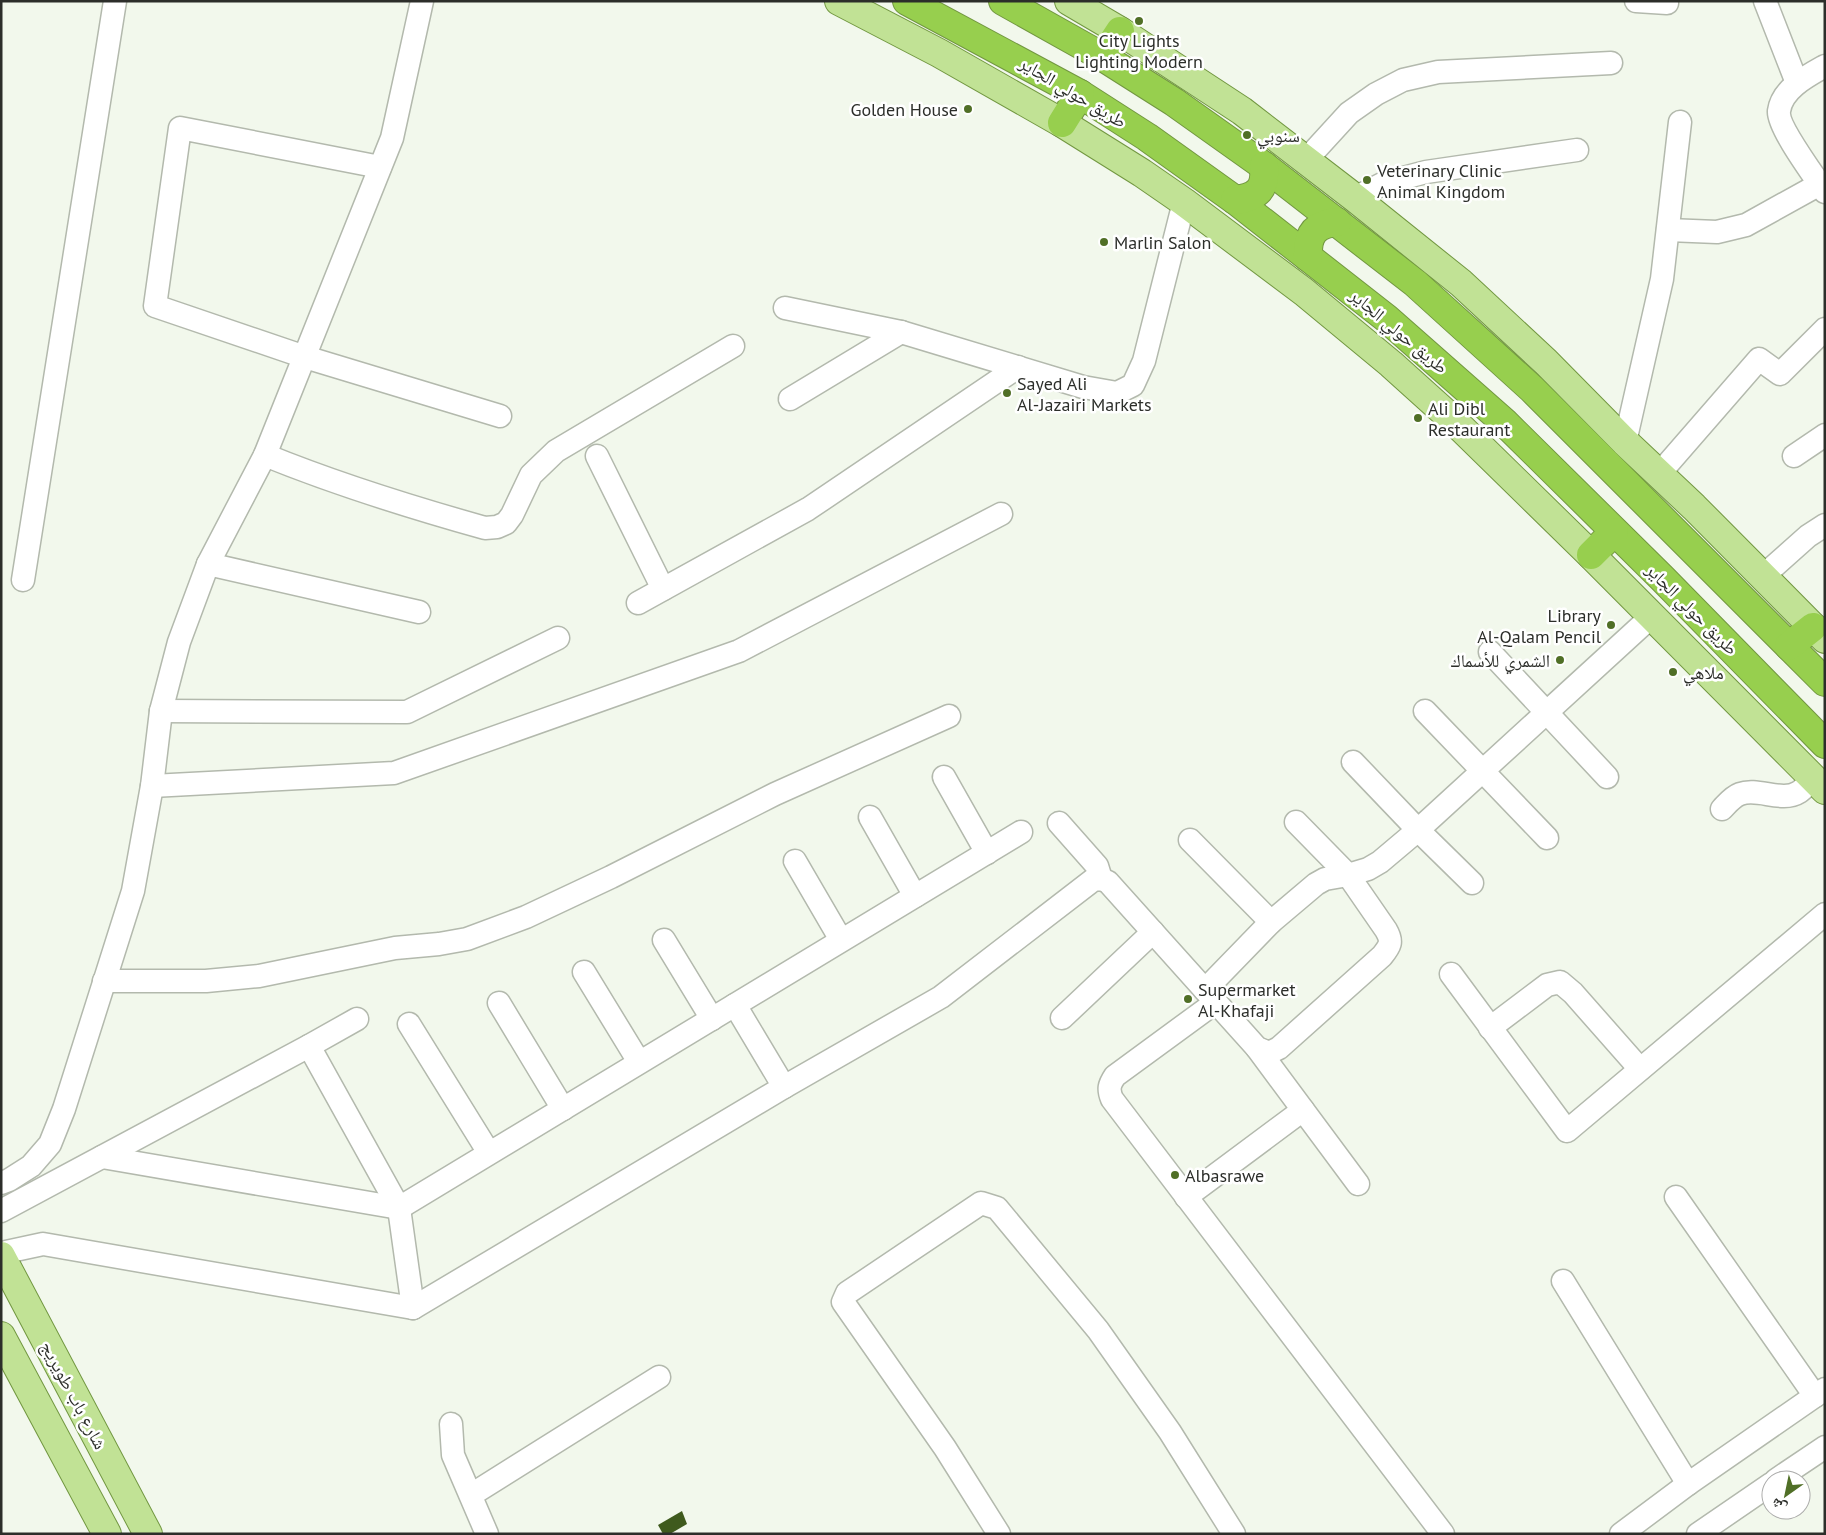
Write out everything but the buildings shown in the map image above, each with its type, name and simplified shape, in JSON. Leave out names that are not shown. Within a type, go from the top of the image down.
[{"type":"highway","name":"طريق حولي الجاير","points":[[907,1],[1080,94],[1147,137],[1235,200],[1386,318],[1504,422],[1825,744]]},
{"type":"highway","points":[[1003,1],[1103,58],[1174,102],[1264,166],[1414,283],[1526,383],[1825,682]]},
{"type":"highway","points":[[1103,58],[1120,31]]},
{"type":"highway","points":[[1062,122],[1080,94]]},
{"type":"highway","points":[[1235,200],[1248,198],[1259,191],[1265,179],[1264,166]]},
{"type":"highway","points":[[1308,256],[1307,243],[1313,231],[1324,223],[1337,222]]},
{"type":"highway","points":[[1591,554],[1614,532]]},
{"type":"highway","points":[[1789,646],[1821,628]]},
{"type":"main road","points":[[839,1],[939,53],[1062,122],[1184,202],[1304,292],[1391,364],[1452,419],[1591,554],[1819,784]]},
{"type":"main road","points":[[1080,4],[1242,111],[1461,283],[1546,362],[1763,576],[1821,628]]},
{"type":"main road","name":"شارع باب طويريج","points":[[1,1255],[148,1534]]},
{"type":"main road","name":"شارع باب طويريج","points":[[1,1336],[107,1534]]},
{"type":"street","points":[[24,580],[115,1]]},
{"type":"street","points":[[1,1183],[31,1166],[50,1144],[64,1109],[133,891],[152,786],[161,711],[179,642],[208,564],[265,455],[392,138],[422,1]]},
{"type":"street","points":[[1636,1],[1667,2]]},
{"type":"street","points":[[1765,1],[1797,84]]},
{"type":"street","points":[[1306,160],[1349,113],[1376,94],[1403,80],[1438,72],[1611,63]]},
{"type":"street","points":[[1668,230],[1717,232],[1746,225],[1822,188],[1783,127],[1778,112],[1784,98],[1801,79],[1825,66]]},
{"type":"street","points":[[1625,442],[1662,280],[1680,122]]},
{"type":"street","points":[[380,167],[180,128],[155,306],[305,357],[500,416]]},
{"type":"street","points":[[1355,198],[1384,183],[1426,172],[1577,150]]},
{"type":"street","points":[[785,308],[901,332],[1084,387],[1117,393],[1133,385],[1144,361],[1184,202]]},
{"type":"street","points":[[1659,474],[1759,358],[1780,374],[1825,329]]},
{"type":"street","points":[[790,399],[901,332]]},
{"type":"street","points":[[265,455],[312,474],[400,502],[485,528],[498,527],[506,523],[512,515],[531,475],[556,451],[732,346]]},
{"type":"street","points":[[638,603],[808,509],[1018,367]]},
{"type":"street","points":[[1794,456],[1825,435]]},
{"type":"street","points":[[597,456],[663,589]]},
{"type":"street","points":[[152,786],[394,773],[739,651],[1001,514]]},
{"type":"street","points":[[1763,576],[1808,536],[1825,525]]},
{"type":"street","points":[[208,564],[419,612]]},
{"type":"street","points":[[1443,1534],[1112,1099],[1109,1084],[1115,1076],[1210,996],[1272,922],[1316,884],[1333,877],[1368,869],[1380,862],[1418,830],[1652,616]]},
{"type":"street","points":[[161,711],[407,712],[558,638]]},
{"type":"street","points":[[1490,652],[1607,777]]},
{"type":"street","points":[[1425,711],[1547,838]]},
{"type":"street","points":[[104,981],[206,981],[259,976],[395,948],[440,944],[467,939],[535,913],[775,794],[949,716]]},
{"type":"street","points":[[1353,762],[1472,883]]},
{"type":"street","points":[[944,777],[987,853]]},
{"type":"street","points":[[1722,809],[1732,798],[1740,794],[1749,792],[1792,795],[1819,784]]},
{"type":"street","points":[[870,817],[916,896]]},
{"type":"street","points":[[1257,1048],[1269,1052],[1279,1048],[1382,956],[1391,945],[1386,930],[1348,875],[1296,822]]},
{"type":"street","points":[[1059,823],[1096,866],[1100,879]]},
{"type":"street","points":[[102,1157],[399,1208],[1021,832]]},
{"type":"street","points":[[1190,840],[1272,922]]},
{"type":"street","points":[[795,861],[841,940]]},
{"type":"street","points":[[1,1255],[44,1244],[413,1308],[784,1087],[941,997],[1086,884],[1100,879],[1108,882],[1257,1048],[1358,1184]]},
{"type":"street","points":[[1451,974],[1566,1131],[1825,914]]},
{"type":"street","points":[[1062,1018],[1153,932]]},
{"type":"street","points":[[664,940],[712,1019]]},
{"type":"street","points":[[584,972],[640,1062]]},
{"type":"street","points":[[1490,1028],[1547,985],[1560,982],[1573,993],[1640,1069]]},
{"type":"street","points":[[499,1003],[563,1109]]},
{"type":"street","points":[[735,1005],[784,1087]]},
{"type":"street","points":[[1,1212],[357,1019]]},
{"type":"street","points":[[409,1024],[489,1153]]},
{"type":"street","points":[[309,1046],[399,1208],[413,1308]]},
{"type":"street","points":[[1186,1197],[1303,1110]]},
{"type":"street","points":[[1621,1534],[1688,1484],[1820,1392],[1676,1197]]},
{"type":"street","points":[[999,1534],[945,1448],[843,1302],[847,1293],[981,1203],[997,1208],[1098,1330],[1170,1432],[1234,1534]]},
{"type":"street","points":[[1563,1281],[1688,1484]]},
{"type":"street","points":[[471,1495],[659,1377]]},
{"type":"street","points":[[451,1424],[453,1455],[471,1495],[479,1530]]},
{"type":"street","points":[[1791,1470],[1825,1447]]},
{"type":"street","points":[[1698,1534],[1761,1491]]},
{"type":"place","name":"City Lights Lighting Modern","points":[[1139,21]]},
{"type":"place","name":"Golden House","points":[[968,109]]},
{"type":"place","name":"سنوبي","points":[[1247,135]]},
{"type":"place","name":"Veterinary Clinic Animal Kingdom","points":[[1367,180]]},
{"type":"place","name":"Marlin Salon","points":[[1104,242]]},
{"type":"place","name":"Sayed Ali Al-Jazairi Markets","points":[[1007,393]]},
{"type":"place","name":"Ali Dibl Restaurant","points":[[1418,418]]},
{"type":"place","name":"Library Al-Qalam Pencil","points":[[1611,625]]},
{"type":"place","name":"الشمري للأسماك","points":[[1560,660]]},
{"type":"place","name":"ملاهي","points":[[1673,672]]},
{"type":"place","name":"Supermarket Al-Khafaji","points":[[1188,999]]},
{"type":"place","name":"Albasrawe","points":[[1175,1175]]}]
